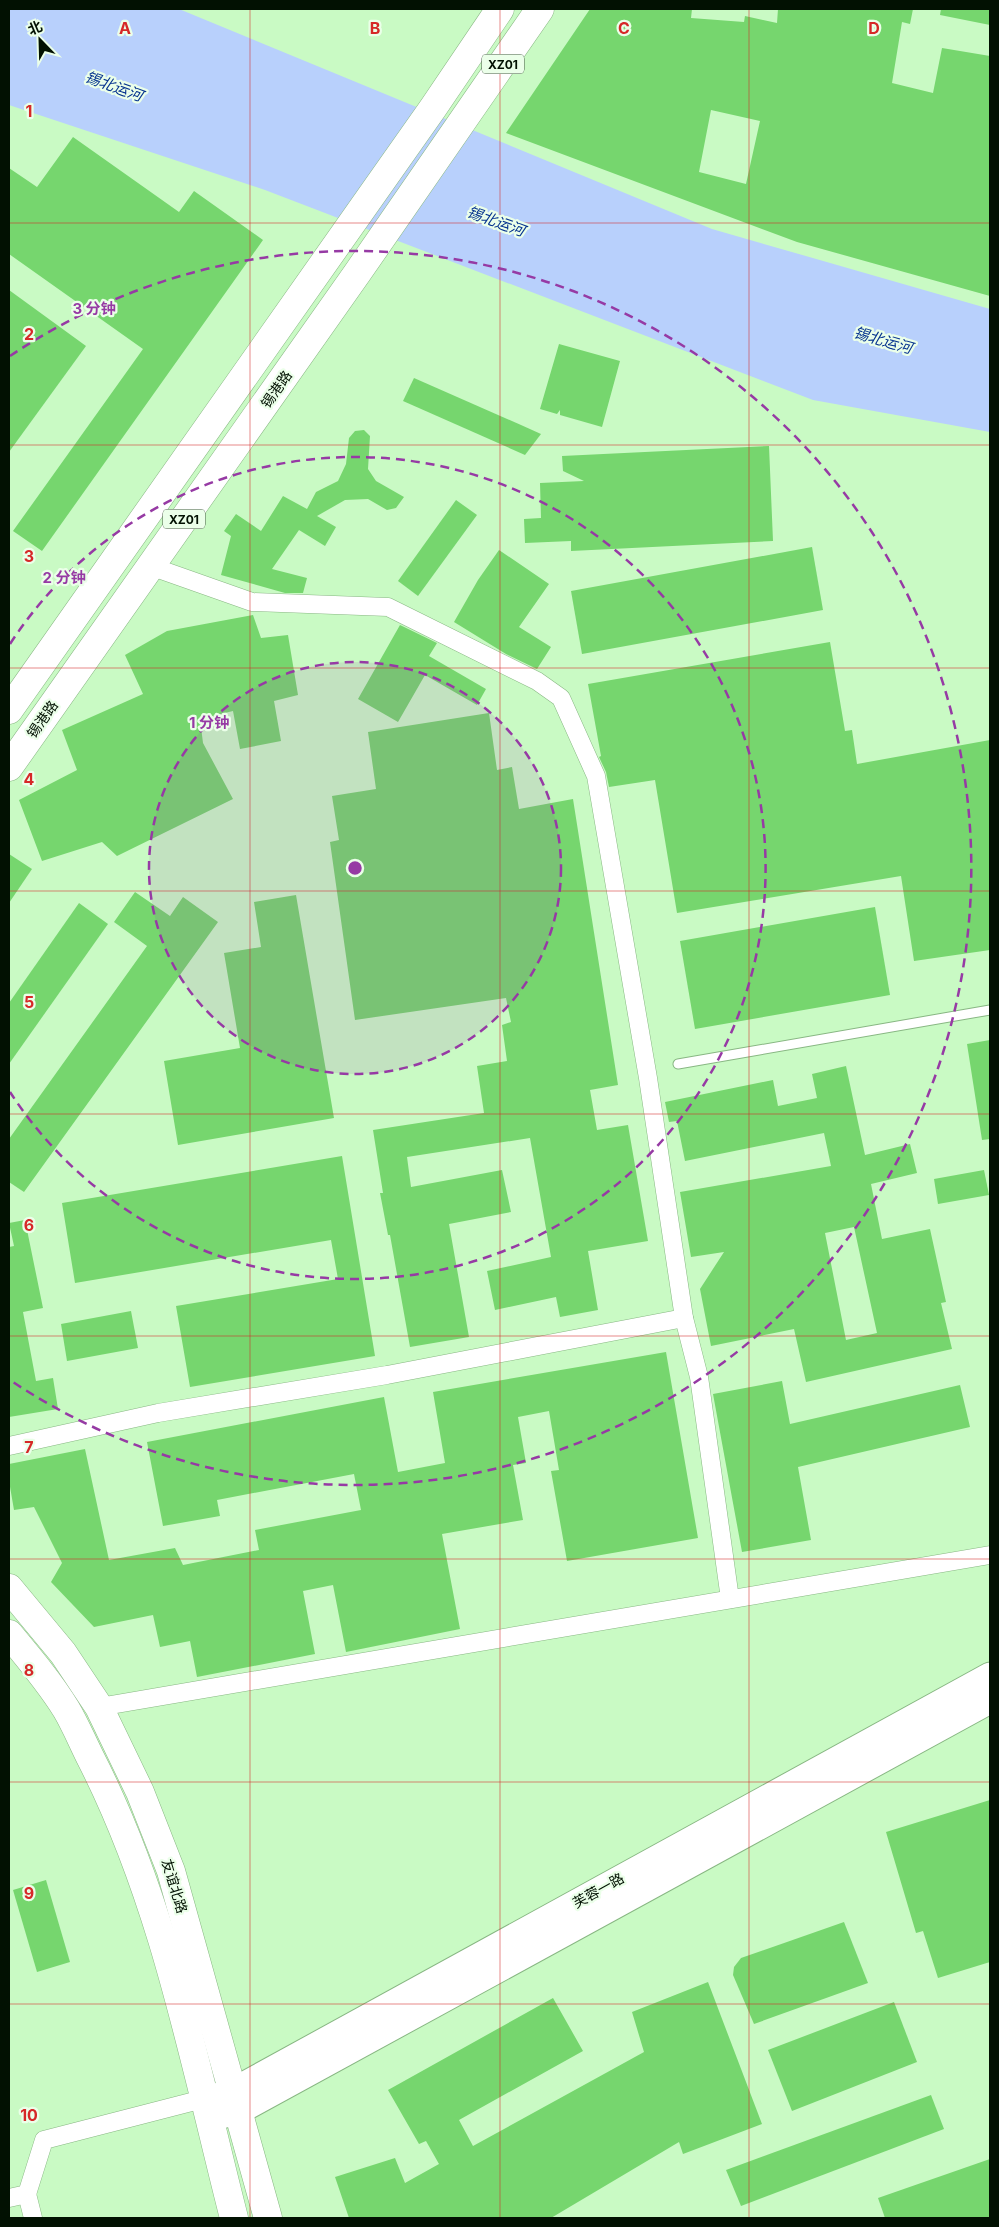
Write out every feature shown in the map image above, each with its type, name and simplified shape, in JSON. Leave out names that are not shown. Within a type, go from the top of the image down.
[{"type":"main road","name":"XZ01","points":[[9,710],[433,108],[500,9]]},
{"type":"main road","name":"锡港路","points":[[9,767],[466,119],[540,9]]},
{"type":"main road","name":"友谊北路","points":[[9,1588],[63,1653],[99,1707],[140,1792],[171,1871],[237,2101],[268,2218]]},
{"type":"main road","name":"友谊北路","points":[[9,1634],[66,1709],[106,1787],[136,1858],[157,1920],[234,2218]]},
{"type":"street","points":[[150,566],[252,602],[388,607],[537,681],[561,698],[596,776],[648,1078],[684,1318],[699,1377],[730,1600]]},
{"type":"street","points":[[9,1446],[158,1414],[388,1375],[684,1318]]},
{"type":"street","points":[[99,1707],[990,1555]]},
{"type":"street","name":"芙蓉一路","points":[[237,2101],[990,1675]]},
{"type":"street","name":"芙蓉一路","points":[[206,2110],[237,2101],[990,1700]]},
{"type":"street","points":[[33,2218],[27,2194],[44,2140],[206,2110]]},
{"type":"street","points":[[9,2198],[27,2194]]},
{"type":"lane","points":[[678,1064],[990,1010]]},
{"type":"water","name":"锡北运河","points":[[9,9],[179,9],[712,229],[990,309],[990,432],[813,400],[265,190],[9,105]]},
{"type":"building","points":[[590,9],[692,9],[691,18],[744,22],[745,16],[777,23],[778,9],[913,9],[910,24],[902,22],[892,83],[933,93],[942,48],[990,56],[990,296],[797,242],[506,133]],"holes":[[[711,110],[760,121],[746,184],[699,172]]]},
{"type":"building","points":[[941,9],[990,9],[990,25],[940,15]]},
{"type":"building","points":[[73,137],[179,212],[194,191],[263,240],[42,551],[13,531],[143,349],[9,254],[9,168],[37,187]]},
{"type":"building","points":[[9,290],[86,346],[9,452]]},
{"type":"building","points":[[559,344],[620,361],[602,427],[560,415],[560,410],[557,414],[540,409]]},
{"type":"building","points":[[414,378],[541,434],[525,455],[403,401]]},
{"type":"building","points":[[364,430],[370,436],[368,469],[376,481],[404,497],[396,508],[387,510],[368,499],[345,500],[317,516],[336,527],[325,546],[299,530],[272,569],[307,578],[303,593],[285,593],[221,575],[231,536],[224,531],[236,514],[261,531],[283,496],[307,509],[316,492],[338,481],[346,464],[349,438],[355,431]]},
{"type":"building","points":[[769,446],[773,541],[571,551],[571,541],[525,543],[524,519],[541,518],[540,483],[584,481],[563,471],[562,456]]},
{"type":"building","points":[[456,500],[477,515],[418,596],[398,581]]},
{"type":"building","points":[[812,547],[823,610],[582,654],[571,591]]},
{"type":"building","points":[[499,550],[549,584],[519,627],[551,647],[537,669],[506,654],[454,622],[478,580]]},
{"type":"building","points":[[253,615],[261,638],[288,635],[298,695],[274,701],[281,741],[240,749],[233,711],[200,719],[203,743],[233,799],[117,856],[102,842],[42,861],[19,800],[77,770],[62,730],[143,694],[125,655],[167,631]]},
{"type":"building","points":[[400,625],[437,643],[429,656],[486,689],[477,705],[425,675],[398,722],[358,699]]},
{"type":"building","points":[[830,642],[845,731],[852,730],[857,764],[990,740],[990,950],[914,961],[901,876],[677,913],[655,780],[609,787],[606,772],[599,757],[601,756],[588,684]]},
{"type":"building","points":[[489,713],[497,770],[512,767],[519,809],[573,799],[618,1085],[590,1090],[597,1130],[628,1125],[648,1241],[588,1251],[598,1310],[560,1317],[556,1297],[495,1310],[487,1271],[551,1257],[530,1138],[407,1157],[411,1187],[502,1170],[511,1212],[449,1224],[469,1337],[410,1347],[390,1235],[388,1235],[380,1193],[383,1193],[373,1130],[484,1113],[477,1066],[507,1061],[502,1025],[511,1022],[506,998],[355,1020],[330,842],[339,840],[332,796],[376,789],[368,732]]},
{"type":"building","points":[[9,854],[32,869],[9,903]]},
{"type":"building","points":[[135,892],[170,916],[183,897],[218,922],[24,1192],[9,1182],[9,1139],[147,946],[114,922]]},
{"type":"building","points":[[296,895],[334,1118],[178,1145],[164,1061],[240,1048],[224,953],[261,947],[254,902]]},
{"type":"building","points":[[79,903],[108,924],[9,1064],[9,1003]]},
{"type":"building","points":[[875,907],[890,995],[695,1029],[680,941]]},
{"type":"building","points":[[990,1040],[990,1139],[982,1140],[967,1044]]},
{"type":"building","points":[[846,1066],[865,1155],[910,1144],[917,1173],[871,1184],[882,1239],[930,1229],[946,1302],[941,1303],[952,1349],[806,1382],[794,1329],[711,1346],[700,1289],[724,1252],[691,1257],[680,1192],[831,1166],[824,1133],[685,1161],[677,1121],[669,1122],[665,1102],[773,1080],[778,1106],[817,1098],[812,1074]],"holes":[[[854,1227],[877,1333],[846,1340],[825,1233]]]},
{"type":"building","points":[[342,1156],[375,1356],[190,1387],[176,1306],[338,1279],[331,1240],[75,1283],[62,1203]]},
{"type":"building","points":[[984,1170],[989,1195],[938,1204],[934,1179]]},
{"type":"building","points":[[25,1220],[43,1308],[23,1312],[36,1381],[53,1378],[58,1409],[9,1417],[9,1247],[14,1246],[9,1223]]},
{"type":"building","points":[[131,1311],[138,1348],[67,1361],[61,1324]]},
{"type":"building","points":[[666,1352],[698,1538],[567,1561],[551,1471],[559,1470],[549,1411],[518,1417],[526,1463],[513,1465],[523,1520],[442,1534],[460,1629],[346,1652],[333,1585],[303,1591],[315,1654],[197,1677],[190,1641],[160,1647],[153,1615],[94,1627],[51,1582],[62,1563],[34,1507],[14,1510],[9,1481],[9,1464],[85,1449],[109,1560],[175,1548],[183,1565],[259,1550],[255,1530],[361,1510],[354,1474],[217,1500],[220,1516],[163,1526],[147,1442],[384,1397],[398,1472],[445,1463],[433,1392]]},
{"type":"building","points":[[782,1381],[790,1424],[960,1385],[970,1427],[798,1467],[811,1540],[742,1552],[713,1394]]},
{"type":"building","points":[[990,1800],[990,1962],[938,1978],[923,1931],[916,1933],[886,1832]]},
{"type":"building","points":[[46,1880],[70,1962],[37,1972],[13,1890]]},
{"type":"building","points":[[844,1922],[868,1983],[754,2024],[733,1975],[734,1967],[741,1958]]},
{"type":"building","points":[[708,1982],[762,2124],[683,2154],[679,2142],[551,2218],[349,2218],[335,2177],[395,2158],[405,2183],[439,2164],[426,2141],[419,2144],[388,2090],[553,1998],[583,2051],[459,2120],[473,2146],[644,2052],[632,2012]]},
{"type":"building","points":[[894,2002],[917,2062],[792,2111],[768,2050]]},
{"type":"building","points":[[931,2095],[944,2129],[741,2206],[726,2170]]},
{"type":"building","points":[[990,2159],[990,2218],[885,2218],[878,2198]]}]
